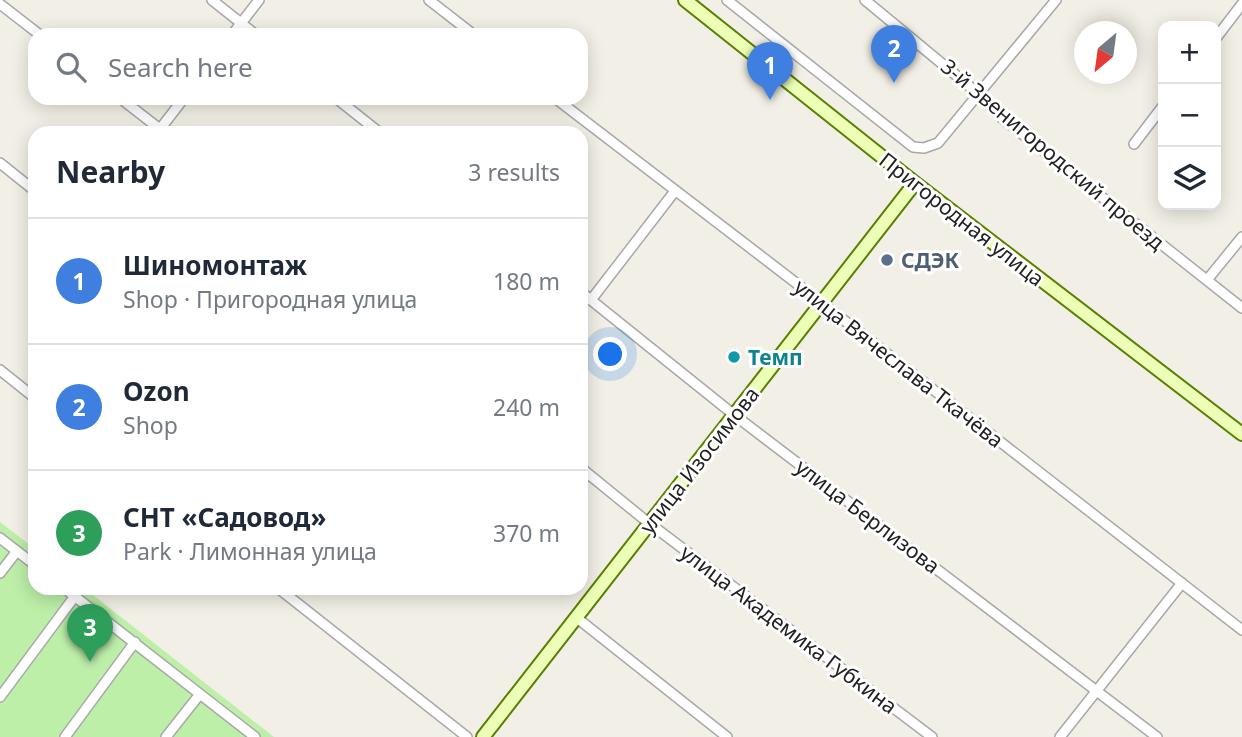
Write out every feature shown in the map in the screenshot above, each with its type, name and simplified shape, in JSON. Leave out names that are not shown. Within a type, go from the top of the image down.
[{"type":"street","points":[[212,0],[246,28]]},
{"type":"street","points":[[238,28],[259,0]]},
{"type":"street","points":[[429,0],[465,28]]},
{"type":"street","name":"Пригородная улица","points":[[685,0],[915,183],[1242,434]]},
{"type":"street","points":[[727,0],[912,147],[924,148],[938,144],[1056,0]]},
{"type":"street","name":"3-й Звенигородский проезд","points":[[865,0],[980,95],[1002,118],[1242,308]]},
{"type":"street","points":[[0,4],[31,28]]},
{"type":"street","points":[[1221,31],[1242,4]]},
{"type":"street","points":[[128,105],[153,126]]},
{"type":"street","points":[[164,126],[179,105]]},
{"type":"street","points":[[344,105],[371,126]]},
{"type":"street","name":"улица Вячеслава Ткачёва","points":[[564,105],[1242,630]]},
{"type":"street","points":[[1134,144],[1158,113]]},
{"type":"street","points":[[0,163],[28,185]]},
{"type":"street","name":"улица Изосимова","points":[[483,737],[915,183]]},
{"type":"street","points":[[591,300],[674,191]]},
{"type":"street","points":[[1207,280],[1242,237]]},
{"type":"street","name":"улица Берлизова","points":[[588,298],[733,414],[1157,737]]},
{"type":"street","points":[[0,370],[28,392]]},
{"type":"street","name":"улица Академика Губкина","points":[[588,474],[932,737]]},
{"type":"street","points":[[0,538],[28,560]]},
{"type":"street","points":[[0,573],[17,551]]},
{"type":"street","points":[[1059,737],[1182,583]]},
{"type":"street","points":[[287,595],[467,737]]},
{"type":"street","points":[[0,697],[75,596],[254,737]]},
{"type":"street","points":[[577,618],[727,737]]},
{"type":"street","points":[[65,737],[135,642]]},
{"type":"street","points":[[166,737],[200,694]]},
{"type":"green space","points":[[0,522],[28,544],[28,595],[93,595],[274,737],[0,737]]},
{"type":"place","name":"Ozon","points":[[894,83]]},
{"type":"place","name":"Шиномонтаж","points":[[770,100]]},
{"type":"place","name":"СДЭК","points":[[887,260]]},
{"type":"place","name":"Темп","points":[[734,357]]},
{"type":"place","name":"СНТ «Садовод»","points":[[90,662]]}]
